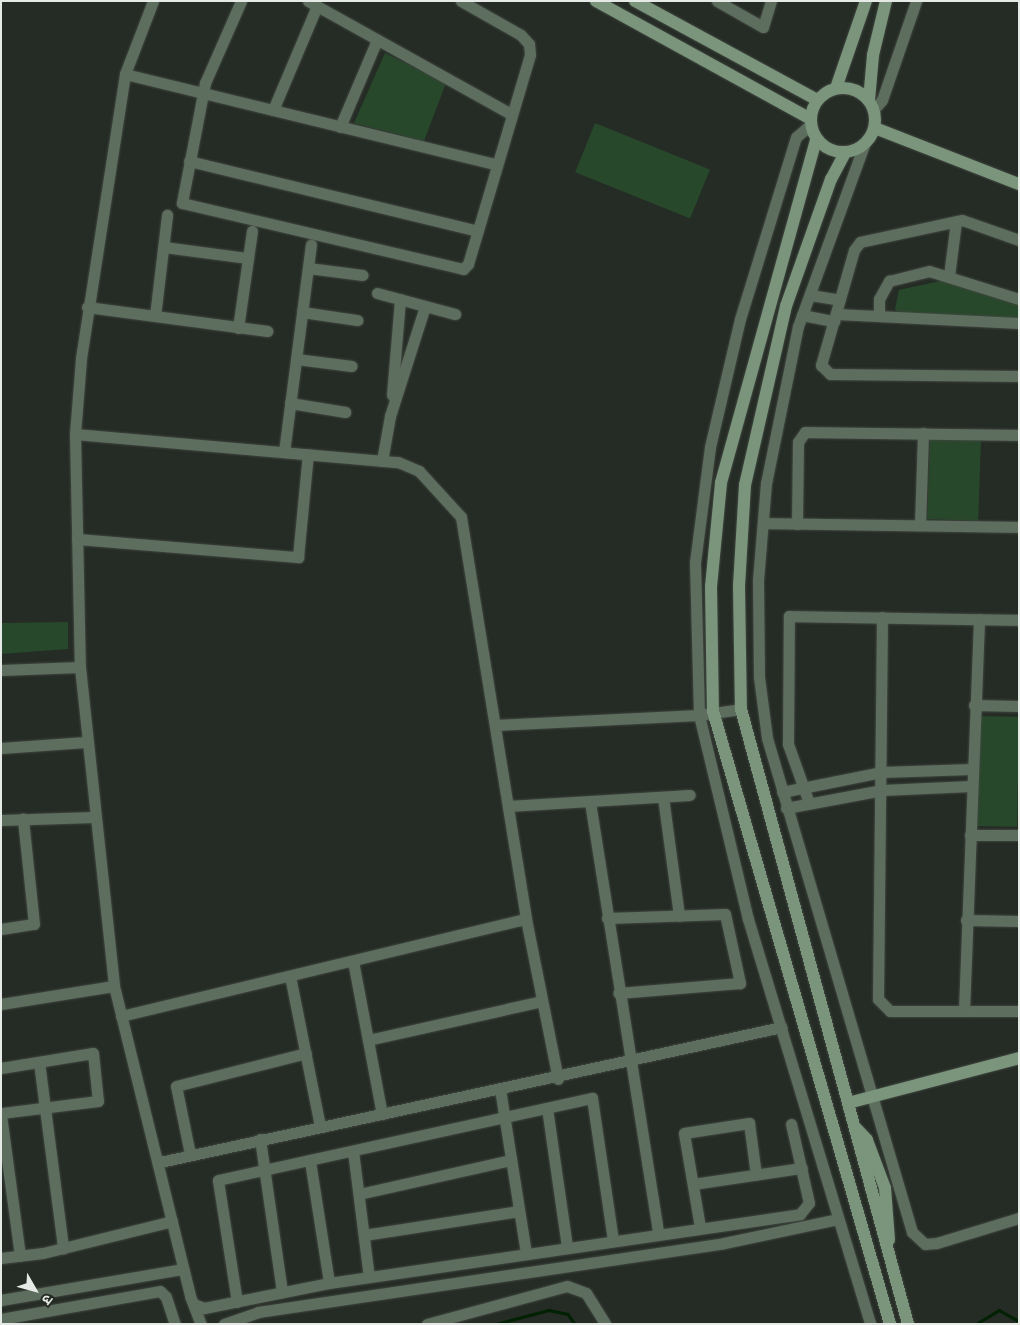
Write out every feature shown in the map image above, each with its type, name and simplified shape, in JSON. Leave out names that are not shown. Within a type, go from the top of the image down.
[{"type":"street","points":[[153,1],[125,74],[87,307],[74,434],[80,666],[86,742],[114,986],[160,1162],[183,1269],[201,1324]]},
{"type":"street","points":[[241,1],[202,93],[181,198],[186,205],[463,269],[478,231],[530,54],[529,44],[461,1]]},
{"type":"street","points":[[596,1],[810,122],[816,140],[721,483],[711,586],[713,711],[890,1324]]},
{"type":"street","points":[[636,1],[817,100]]},
{"type":"street","points":[[717,1],[762,27],[771,1]]},
{"type":"street","points":[[866,1],[836,88],[817,100],[810,122],[793,147],[740,319],[710,447],[694,562],[699,715],[748,919],[869,1319],[886,1311]]},
{"type":"street","points":[[886,1],[873,55],[871,104],[875,128],[864,145],[802,315],[766,482],[763,523],[759,678],[767,738],[786,808],[917,1239],[937,1243],[1019,1218]]},
{"type":"street","points":[[871,104],[882,100],[916,1]]},
{"type":"street","points":[[273,110],[312,4],[511,114]]},
{"type":"street","points":[[340,127],[377,40]]},
{"type":"street","points":[[125,74],[497,165]]},
{"type":"street","points":[[836,88],[859,92],[871,104]]},
{"type":"street","points":[[875,128],[1019,184]]},
{"type":"street","points":[[816,140],[834,152],[845,153],[864,145]]},
{"type":"street","points":[[845,153],[831,179],[786,306],[745,485],[739,586],[741,709],[854,1126],[867,1140],[885,1188],[888,1248],[908,1324]]},
{"type":"street","points":[[189,161],[478,231]]},
{"type":"street","points":[[155,316],[168,215]]},
{"type":"street","points":[[949,276],[956,221]]},
{"type":"street","points":[[1019,240],[956,221],[860,242],[840,300],[821,365],[830,374],[1019,376]]},
{"type":"street","points":[[238,328],[252,231]]},
{"type":"street","points":[[284,452],[311,245]]},
{"type":"street","points":[[164,247],[248,258]]},
{"type":"street","points":[[308,268],[363,275]]},
{"type":"street","points":[[879,316],[879,298],[888,282],[929,270],[1019,299]]},
{"type":"street","points":[[377,293],[455,314]]},
{"type":"street","points":[[810,295],[840,300]]},
{"type":"street","points":[[382,461],[390,416],[400,299]]},
{"type":"street","points":[[390,416],[424,306]]},
{"type":"street","points":[[87,307],[267,331]]},
{"type":"street","points":[[302,312],[357,320]]},
{"type":"street","points":[[802,315],[1019,322]]},
{"type":"street","points":[[296,359],[352,366]]},
{"type":"street","points":[[290,404],[345,412]]},
{"type":"street","points":[[797,524],[800,435],[923,433],[1019,436]]},
{"type":"street","points":[[920,525],[923,433]]},
{"type":"street","points":[[74,434],[382,461],[419,471],[461,517],[526,919],[558,1079]]},
{"type":"street","points":[[77,539],[298,557],[308,454]]},
{"type":"street","points":[[763,523],[1019,527]]},
{"type":"street","points":[[809,803],[802,788],[788,744],[789,616],[1019,620]]},
{"type":"street","points":[[882,618],[882,790],[878,999],[890,1011],[1019,1011]]},
{"type":"street","points":[[964,1010],[974,704],[979,619]]},
{"type":"street","points":[[1,670],[80,666]]},
{"type":"street","points":[[974,704],[1019,706]]},
{"type":"street","points":[[495,724],[699,715],[713,711],[741,709]]},
{"type":"street","points":[[1,748],[86,742]]},
{"type":"street","points":[[782,792],[881,772],[972,769]]},
{"type":"street","points":[[786,808],[882,790],[971,786]]},
{"type":"street","points":[[508,806],[690,794]]},
{"type":"street","points":[[663,797],[679,916]]},
{"type":"street","points":[[590,802],[629,1063],[658,1233]]},
{"type":"street","points":[[1,820],[94,816]]},
{"type":"street","points":[[1,929],[34,924],[23,819]]},
{"type":"street","points":[[970,834],[1019,835]]},
{"type":"street","points":[[607,918],[725,914],[740,983],[618,993]]},
{"type":"street","points":[[121,1016],[526,919]]},
{"type":"street","points":[[966,920],[1019,921]]},
{"type":"street","points":[[352,961],[382,1114]]},
{"type":"street","points":[[290,976],[320,1126]]},
{"type":"street","points":[[1,1004],[114,986]]},
{"type":"street","points":[[368,1040],[542,1001]]},
{"type":"street","points":[[160,1162],[260,1138],[558,1079],[782,1027]]},
{"type":"street","points":[[1,1068],[94,1053],[98,1101],[1,1114],[20,1256]]},
{"type":"street","points":[[190,1154],[176,1086],[306,1053]]},
{"type":"street","points":[[848,1103],[1019,1058]]},
{"type":"street","points":[[39,1062],[63,1248]]},
{"type":"street","points":[[500,1089],[526,1254]]},
{"type":"street","points":[[237,1302],[218,1180],[592,1098],[612,1240]]},
{"type":"street","points":[[547,1108],[567,1247]]},
{"type":"street","points":[[700,1227],[684,1133],[725,1125],[749,1123],[756,1175]]},
{"type":"street","points":[[194,1304],[204,1308],[329,1283],[658,1233],[800,1214],[809,1203],[791,1124]]},
{"type":"street","points":[[260,1138],[282,1292]]},
{"type":"street","points":[[353,1151],[369,1277]]},
{"type":"street","points":[[359,1194],[511,1160]]},
{"type":"street","points":[[310,1161],[329,1283]]},
{"type":"street","points":[[693,1184],[802,1168]]},
{"type":"street","points":[[364,1235],[519,1211]]},
{"type":"street","points":[[224,1324],[258,1312],[724,1243],[838,1220]]},
{"type":"street","points":[[1,1258],[63,1248],[172,1222]]},
{"type":"street","points":[[1,1300],[183,1269]]},
{"type":"street","points":[[427,1324],[567,1286],[586,1293],[605,1324]]},
{"type":"street","points":[[1,1319],[160,1291],[166,1297],[175,1324]]},
{"type":"green space","points":[[385,53],[446,83],[424,141],[354,123]]},
{"type":"green space","points":[[595,123],[710,169],[690,219],[575,172]]},
{"type":"green space","points":[[945,280],[1019,305],[1019,320],[900,315],[895,309],[899,290]]},
{"type":"green space","points":[[930,439],[981,441],[978,521],[927,519]]},
{"type":"green space","points":[[68,622],[68,649],[1,654],[1,623]]},
{"type":"green space","points":[[974,716],[1019,717],[1017,827],[972,826]]},
{"type":"waterway","points":[[496,1324],[549,1310],[568,1314],[575,1324]]},
{"type":"waterway","points":[[976,1324],[999,1310],[1019,1321]]}]
